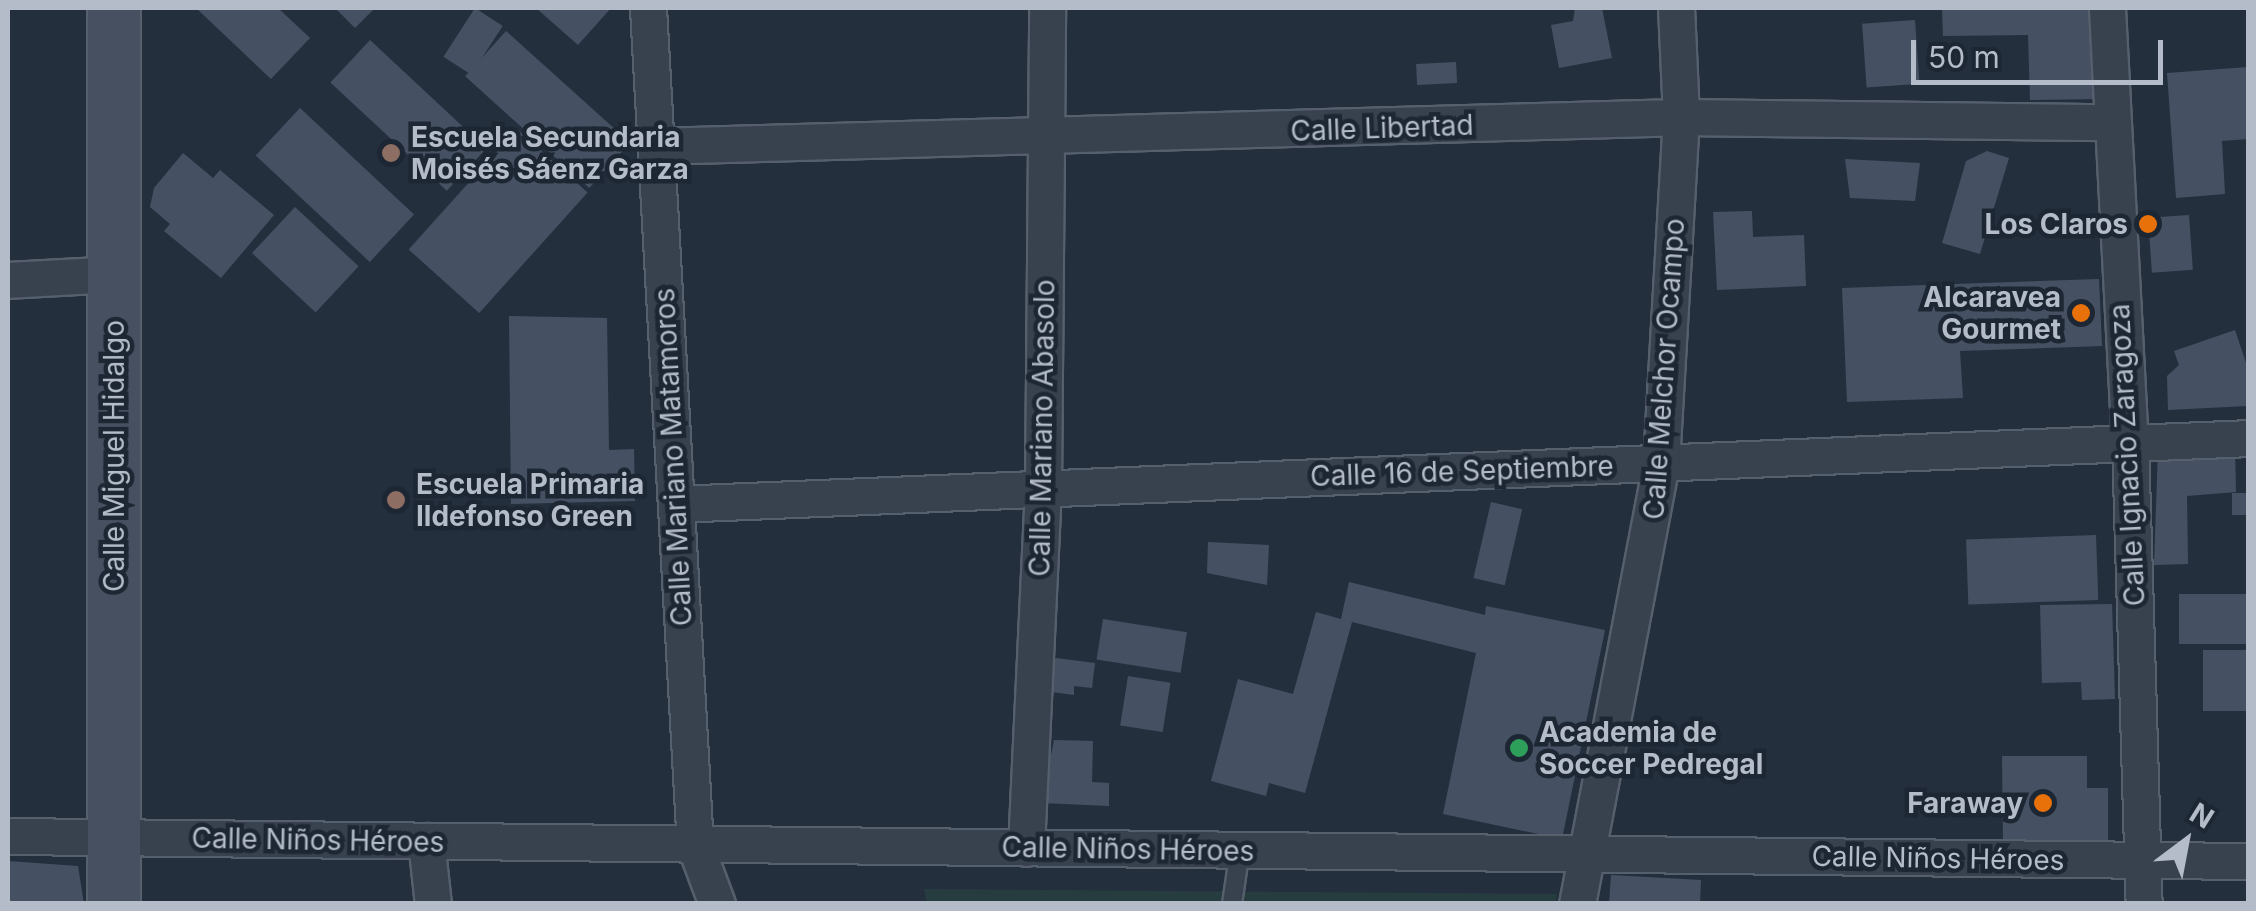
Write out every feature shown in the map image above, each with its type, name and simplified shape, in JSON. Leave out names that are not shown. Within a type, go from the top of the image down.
[{"type":"main road","name":"Calle Miguel Hidalgo","points":[[114,8],[114,904]]},
{"type":"street","name":"Calle Mariano Matamoros","points":[[648,8],[694,845],[717,904]]},
{"type":"street","name":"Calle Mariano Abasolo","points":[[1026,848],[1043,488],[1046,8]]},
{"type":"street","name":"Calle Melchor Ocampo","points":[[1578,904],[1583,854],[1661,462],[1682,117],[1676,8]]},
{"type":"street","name":"Calle Ignacio Zaragoza","points":[[2106,8],[2108,122],[2130,443],[2144,904]]},
{"type":"street","name":"Calle Libertad","points":[[656,146],[1048,140],[1682,117],[2108,122]]},
{"type":"street","points":[[8,280],[114,274]]},
{"type":"street","name":"Calle 16 de Septiembre","points":[[676,504],[2248,438]]},
{"type":"street","name":"Calle Niños Héroes","points":[[8,836],[2248,861]]},
{"type":"street","points":[[426,841],[433,904]]},
{"type":"lane","points":[[1232,904],[1240,850]]},
{"type":"green space","points":[[924,889],[1557,894],[1556,904],[927,904]]},
{"type":"building","points":[[196,8],[278,8],[310,38],[271,79]]},
{"type":"building","points":[[335,8],[375,8],[355,28]]},
{"type":"building","points":[[475,8],[503,26],[471,75],[443,57]]},
{"type":"building","points":[[536,8],[611,8],[578,45]]},
{"type":"building","points":[[1575,8],[1602,8],[1612,58],[1559,68],[1551,25],[1573,21]]},
{"type":"building","points":[[1942,8],[2096,8],[2098,99],[2030,100],[2028,35],[1943,36]]},
{"type":"building","points":[[1915,20],[1919,84],[1867,88],[1862,24]]},
{"type":"building","points":[[506,31],[630,143],[589,188],[465,76]]},
{"type":"building","points":[[370,40],[486,148],[447,191],[330,82]]},
{"type":"building","points":[[1456,62],[1457,83],[1417,85],[1416,64]]},
{"type":"building","points":[[2248,67],[2248,139],[2222,141],[2225,194],[2176,198],[2167,73]]},
{"type":"building","points":[[300,108],[414,214],[370,262],[256,156]]},
{"type":"building","points":[[517,129],[588,193],[479,313],[409,249]]},
{"type":"building","points":[[1987,151],[2009,158],[1980,254],[1942,243],[1966,161]]},
{"type":"building","points":[[183,153],[213,178],[220,170],[274,215],[221,278],[164,231],[170,224],[150,207],[154,188]]},
{"type":"building","points":[[1845,159],[1920,163],[1915,201],[1850,198]]},
{"type":"building","points":[[295,207],[359,266],[316,312],[252,253]]},
{"type":"building","points":[[1752,211],[1753,237],[1804,235],[1806,286],[1717,290],[1713,212]]},
{"type":"building","points":[[2189,215],[2193,270],[2152,273],[2148,218]]},
{"type":"building","points":[[2099,279],[2102,346],[1960,351],[1963,398],[1847,402],[1842,288]]},
{"type":"building","points":[[509,316],[607,318],[609,450],[634,449],[635,501],[511,504]]},
{"type":"building","points":[[2235,330],[2248,369],[2248,406],[2168,410],[2167,376],[2179,365],[2174,351]]},
{"type":"building","points":[[2235,449],[2236,492],[2187,496],[2188,564],[2154,565],[2158,450]]},
{"type":"building","points":[[2232,493],[2248,493],[2248,515],[2232,515]]},
{"type":"building","points":[[1491,502],[1522,509],[1505,585],[1473,578]]},
{"type":"building","points":[[2096,535],[2098,600],[1968,604],[1966,540]]},
{"type":"building","points":[[1208,542],[1269,545],[1267,585],[1207,573]]},
{"type":"building","points":[[1349,582],[1485,615],[1486,606],[1605,630],[1562,839],[1443,814],[1476,653],[1352,622],[1305,793],[1269,783],[1266,796],[1211,781],[1238,679],[1293,694],[1316,612],[1341,619]]},
{"type":"building","points":[[2179,594],[2248,594],[2248,644],[2179,644]]},
{"type":"building","points":[[2112,604],[2115,699],[2082,700],[2081,682],[2042,683],[2040,605]]},
{"type":"building","points":[[1103,619],[1187,632],[1181,673],[1097,659]]},
{"type":"building","points":[[2203,650],[2248,650],[2248,711],[2203,711]]},
{"type":"building","points":[[1048,657],[1095,663],[1092,688],[1074,686],[1074,695],[1044,691]]},
{"type":"building","points":[[1128,676],[1170,683],[1163,732],[1120,725]]},
{"type":"building","points":[[1054,740],[1093,741],[1092,782],[1109,783],[1109,806],[1042,803]]},
{"type":"building","points":[[2002,756],[2087,756],[2087,788],[2108,788],[2108,844],[2003,844]]},
{"type":"building","points":[[8,861],[78,866],[84,904],[8,904]]},
{"type":"building","points":[[1611,875],[1701,880],[1700,904],[1609,904]]},
{"type":"place","name":"Escuela Secundaria Moisés Sáenz Garza","points":[[391,153]]},
{"type":"place","name":"Los Claros","points":[[2148,224]]},
{"type":"place","name":"Alcaravea Gourmet","points":[[2081,313]]},
{"type":"place","name":"Escuela Primaria Ildefonso Green","points":[[396,500]]},
{"type":"place","name":"Academia de Soccer Pedregal","points":[[1519,748]]},
{"type":"place","name":"Faraway","points":[[2043,803]]}]
